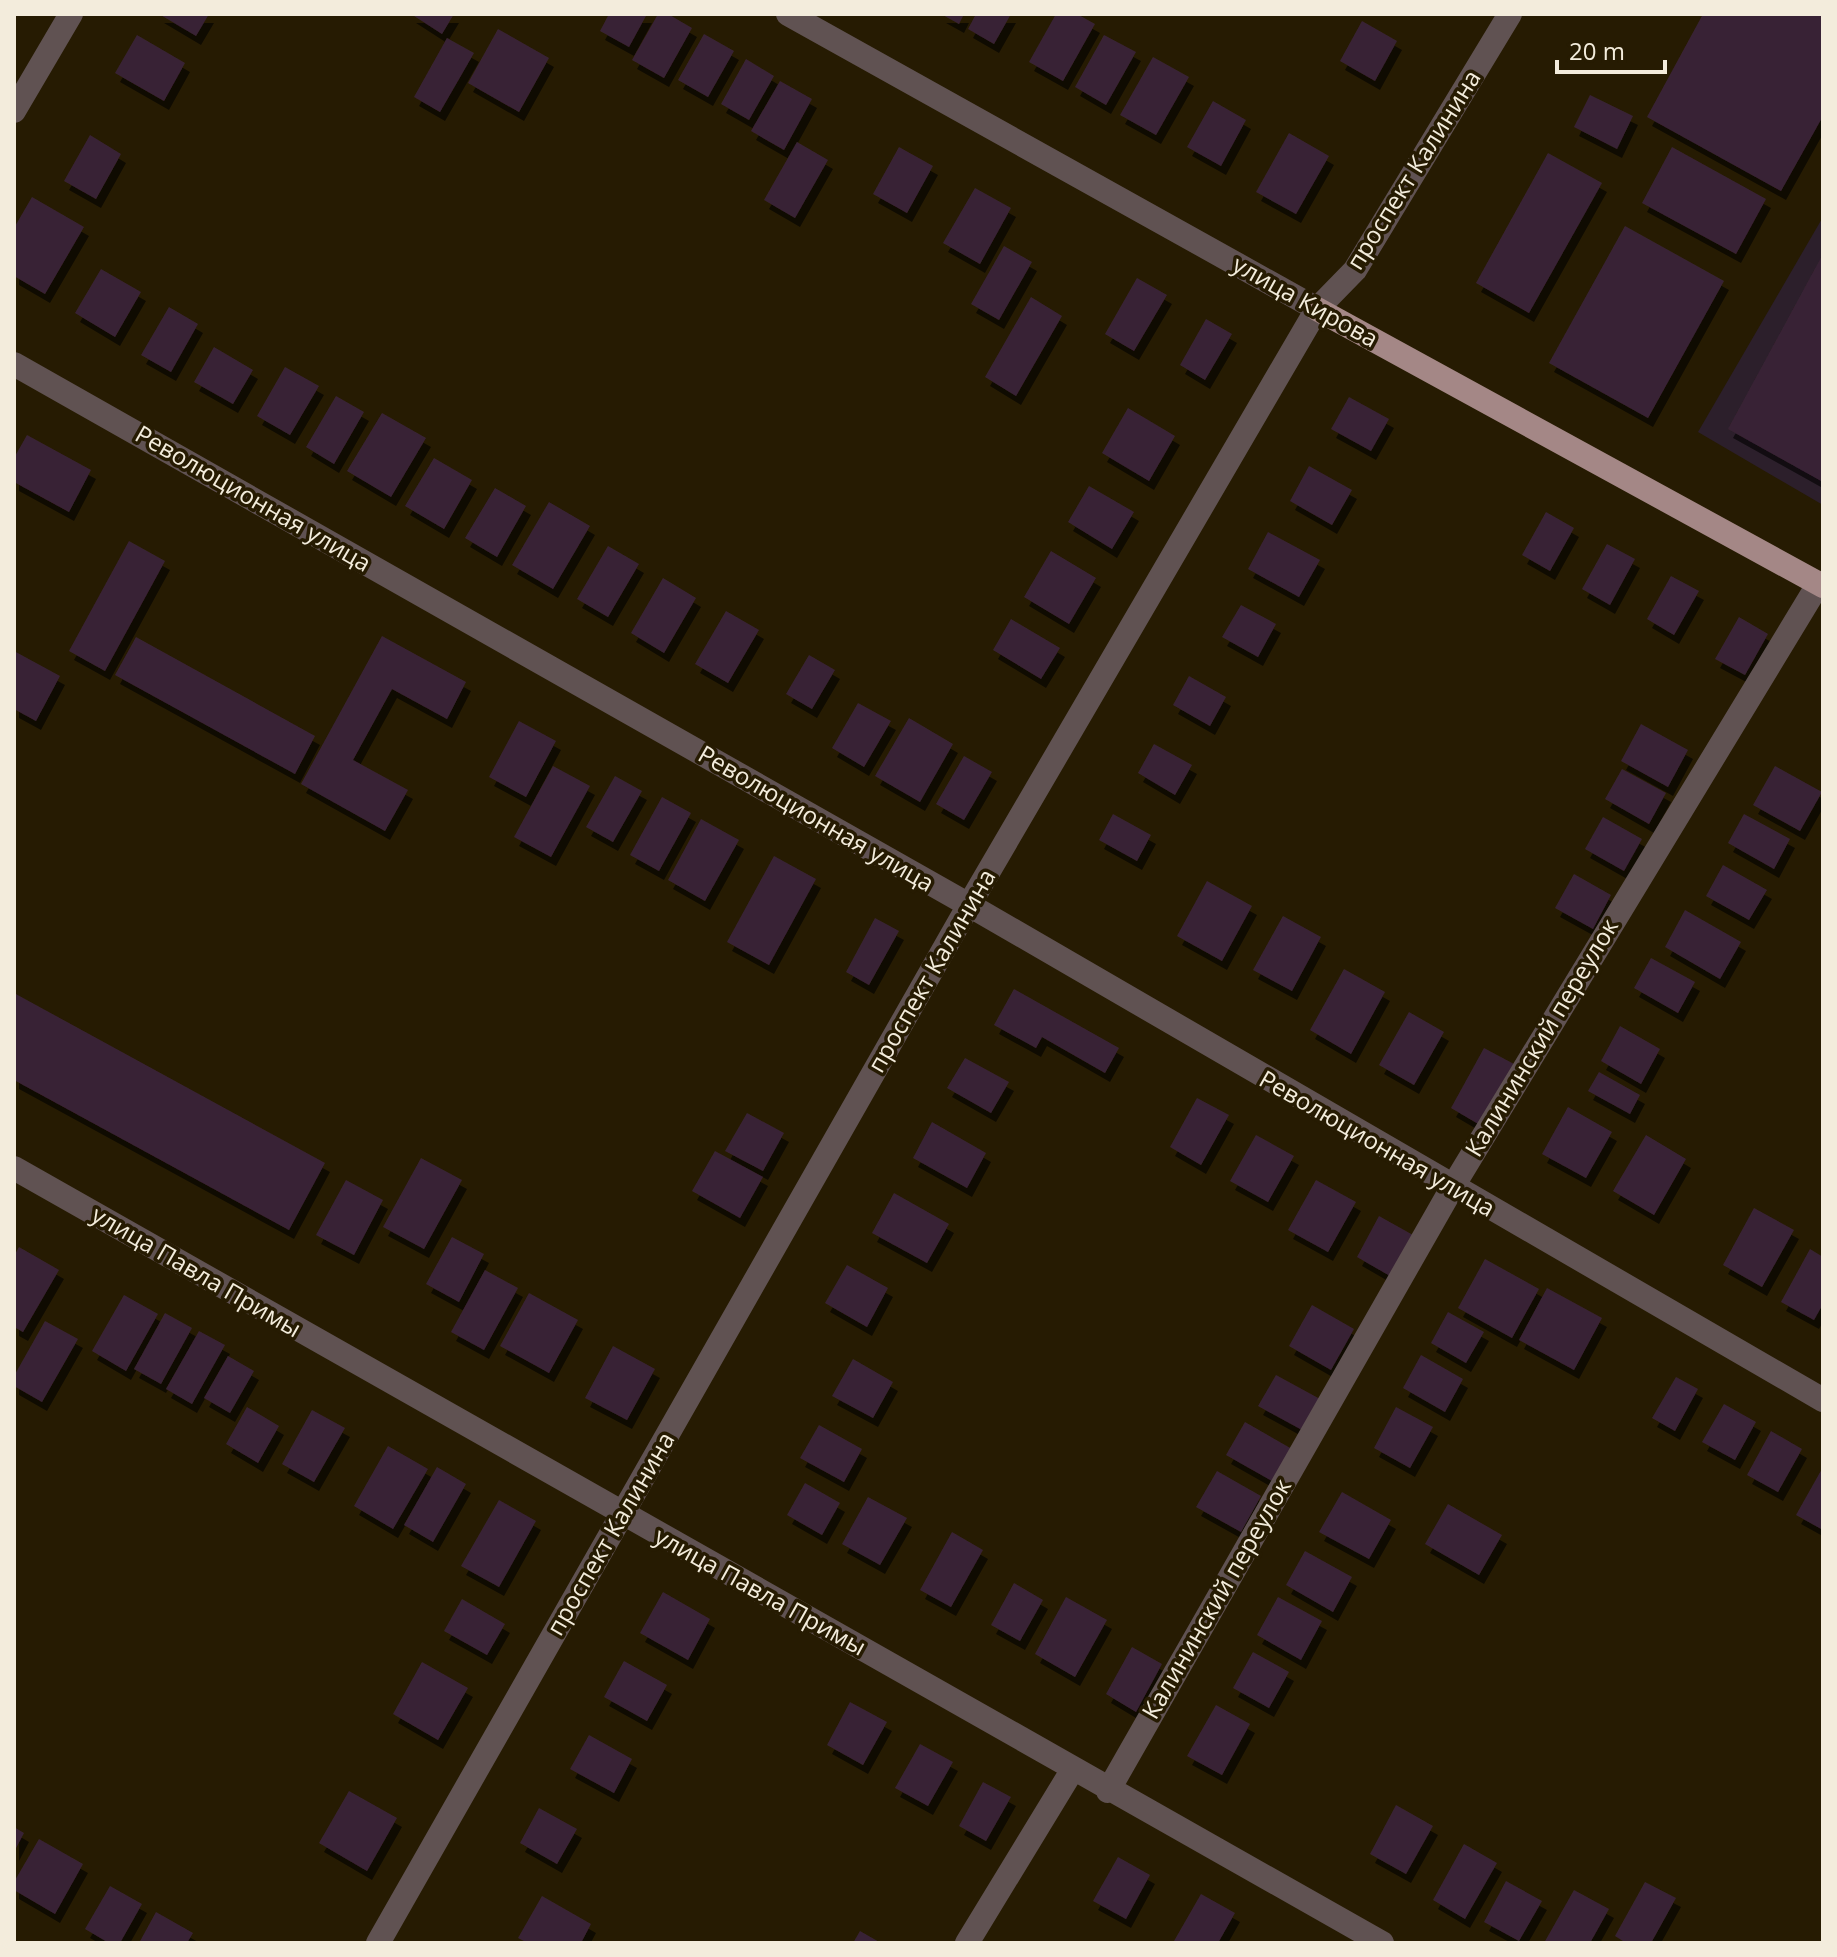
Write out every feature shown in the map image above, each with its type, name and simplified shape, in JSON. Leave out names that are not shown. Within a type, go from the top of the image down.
[{"type":"main road","name":"улица Кирова","points":[[1317,309],[1821,584]]},
{"type":"street","points":[[14,111],[71,14]]},
{"type":"street","name":"улица Кирова","points":[[788,14],[1317,309]]},
{"type":"street","name":"проспект Калинина","points":[[378,1943],[969,905],[1317,309],[1355,270],[1510,14]]},
{"type":"street","name":"Революционная улица","points":[[14,364],[969,905],[1452,1188],[1823,1400]]},
{"type":"street","name":"Калининский переулок","points":[[1108,1791],[1452,1188],[1821,584]]},
{"type":"street","name":"улица Павла Примы","points":[[14,1168],[1108,1791],[1382,1943]]},
{"type":"street","points":[[967,1943],[1073,1769]]},
{"type":"shaded area","points":[[1823,217],[1823,505],[1698,432]]},
{"type":"building","points":[[159,14],[209,14],[196,36]]},
{"type":"building","points":[[411,14],[454,14],[442,34]]},
{"type":"building","points":[[609,14],[647,14],[629,47],[600,31]]},
{"type":"building","points":[[658,14],[668,14],[692,28],[664,78],[632,60]]},
{"type":"building","points":[[941,14],[964,14],[959,24]]},
{"type":"building","points":[[976,14],[1011,14],[994,44],[968,29]]},
{"type":"building","points":[[1056,14],[1077,14],[1095,24],[1063,81],[1029,62]]},
{"type":"building","points":[[1703,14],[1823,14],[1823,116],[1781,191],[1647,117]]},
{"type":"building","points":[[1362,21],[1397,41],[1375,81],[1340,61]]},
{"type":"building","points":[[498,29],[549,58],[519,112],[468,83]]},
{"type":"building","points":[[704,34],[734,51],[708,97],[678,80]]},
{"type":"building","points":[[137,35],[185,63],[164,101],[115,73]]},
{"type":"building","points":[[1104,35],[1136,52],[1106,105],[1075,87]]},
{"type":"building","points":[[447,38],[474,53],[440,112],[414,97]]},
{"type":"building","points":[[1153,57],[1189,77],[1156,135],[1120,115]]},
{"type":"building","points":[[746,59],[774,76],[749,120],[721,104]]},
{"type":"building","points":[[780,81],[812,99],[784,150],[751,131]]},
{"type":"building","points":[[1590,95],[1633,116],[1617,149],[1574,127]]},
{"type":"building","points":[[1213,101],[1246,120],[1221,166],[1187,147]]},
{"type":"building","points":[[1289,133],[1329,156],[1296,214],[1256,192]]},
{"type":"building","points":[[90,135],[121,154],[96,199],[64,181]]},
{"type":"building","points":[[797,142],[828,160],[795,218],[764,200]]},
{"type":"building","points":[[899,147],[933,166],[907,213],[873,194]]},
{"type":"building","points":[[1672,147],[1766,199],[1736,254],[1642,203]]},
{"type":"building","points":[[1548,153],[1602,183],[1529,313],[1476,283]]},
{"type":"building","points":[[975,188],[1011,208],[980,264],[943,243]]},
{"type":"building","points":[[32,197],[84,227],[45,294],[14,276],[14,228]]},
{"type":"building","points":[[1625,226],[1724,281],[1648,418],[1549,363]]},
{"type":"building","points":[[1004,246],[1032,262],[999,320],[971,304]]},
{"type":"building","points":[[1823,254],[1823,482],[1728,429]]},
{"type":"building","points":[[101,269],[141,292],[115,337],[75,313]]},
{"type":"building","points":[[1137,278],[1167,295],[1134,351],[1105,334]]},
{"type":"building","points":[[1031,297],[1062,316],[1016,396],[985,377]]},
{"type":"building","points":[[169,307],[198,324],[171,372],[141,355]]},
{"type":"building","points":[[1206,319],[1232,334],[1205,380],[1180,365]]},
{"type":"building","points":[[214,347],[253,370],[233,404],[194,382]]},
{"type":"building","points":[[285,367],[319,386],[290,435],[257,416]]},
{"type":"building","points":[[336,396],[364,412],[334,464],[306,447]]},
{"type":"building","points":[[1349,397],[1389,419],[1371,451],[1331,429]]},
{"type":"building","points":[[1128,408],[1175,436],[1149,481],[1102,453]]},
{"type":"building","points":[[382,413],[426,438],[391,497],[347,471]]},
{"type":"building","points":[[27,435],[91,470],[69,512],[14,482],[14,458]]},
{"type":"building","points":[[434,458],[472,480],[444,529],[405,506]]},
{"type":"building","points":[[1309,466],[1352,490],[1332,525],[1290,501]]},
{"type":"building","points":[[1089,486],[1134,512],[1112,549],[1068,522]]},
{"type":"building","points":[[495,488],[526,506],[497,557],[465,538]]},
{"type":"building","points":[[549,502],[590,526],[553,589],[512,565]]},
{"type":"building","points":[[1546,512],[1574,528],[1550,571],[1522,555]]},
{"type":"building","points":[[1268,532],[1320,560],[1299,597],[1248,569]]},
{"type":"building","points":[[129,541],[165,561],[105,671],[69,651]]},
{"type":"building","points":[[1607,544],[1635,559],[1610,605],[1582,589]]},
{"type":"building","points":[[608,546],[639,564],[608,617],[577,599]]},
{"type":"building","points":[[1051,551],[1096,578],[1069,624],[1024,597]]},
{"type":"building","points":[[1671,576],[1699,591],[1674,635],[1647,619]]},
{"type":"building","points":[[663,578],[696,598],[664,653],[631,633]]},
{"type":"building","points":[[1241,605],[1276,624],[1258,657],[1222,637]]},
{"type":"building","points":[[726,611],[759,630],[728,683],[695,664]]},
{"type":"building","points":[[1739,617],[1768,634],[1745,675],[1715,659]]},
{"type":"building","points":[[1011,619],[1060,648],[1041,679],[993,650]]},
{"type":"building","points":[[382,636],[466,682],[447,719],[392,689],[353,760],[408,790],[385,831],[301,784]]},
{"type":"building","points":[[136,637],[315,736],[295,774],[115,675]]},
{"type":"building","points":[[14,651],[60,676],[36,721],[14,709]]},
{"type":"building","points":[[809,655],[835,670],[812,709],[786,694]]},
{"type":"building","points":[[1189,676],[1226,697],[1210,726],[1173,705]]},
{"type":"building","points":[[858,703],[891,721],[864,767],[832,748]]},
{"type":"building","points":[[909,718],[953,744],[920,802],[875,776]]},
{"type":"building","points":[[519,721],[556,741],[526,797],[489,777]]},
{"type":"building","points":[[1641,724],[1688,750],[1668,787],[1621,761]]},
{"type":"building","points":[[1154,744],[1192,765],[1175,795],[1138,773]]},
{"type":"building","points":[[964,756],[992,772],[964,820],[936,804]]},
{"type":"building","points":[[553,766],[590,786],[551,857],[514,837]]},
{"type":"building","points":[[1775,766],[1822,792],[1800,831],[1753,805]]},
{"type":"building","points":[[1622,769],[1666,793],[1649,824],[1605,799]]},
{"type":"building","points":[[615,776],[642,791],[613,842],[586,827]]},
{"type":"building","points":[[662,797],[691,813],[659,871],[630,855]]},
{"type":"building","points":[[1113,814],[1151,835],[1137,861],[1099,840]]},
{"type":"building","points":[[1744,814],[1790,839],[1774,869],[1728,843]]},
{"type":"building","points":[[1603,817],[1642,839],[1624,871],[1585,849]]},
{"type":"building","points":[[701,819],[739,840],[705,901],[668,880]]},
{"type":"building","points":[[774,856],[816,879],[769,965],[727,942]]},
{"type":"building","points":[[1723,865],[1767,890],[1749,920],[1706,896]]},
{"type":"building","points":[[1574,874],[1611,895],[1593,929],[1555,908]]},
{"type":"building","points":[[1207,881],[1252,906],[1222,961],[1177,936]]},
{"type":"building","points":[[1685,910],[1741,942],[1720,979],[1665,947]]},
{"type":"building","points":[[1283,916],[1321,937],[1292,991],[1253,970]]},
{"type":"building","points":[[875,918],[899,931],[869,985],[846,972]]},
{"type":"building","points":[[1651,958],[1695,982],[1678,1013],[1634,988]]},
{"type":"building","points":[[1344,969],[1385,992],[1351,1054],[1310,1030]]},
{"type":"building","points":[[1014,989],[1119,1048],[1105,1073],[1042,1037],[1036,1048],[994,1025]]},
{"type":"building","points":[[14,993],[325,1163],[289,1230],[14,1080]]},
{"type":"building","points":[[1409,1012],[1444,1032],[1414,1085],[1379,1065]]},
{"type":"building","points":[[1620,1026],[1660,1049],[1641,1084],[1601,1061]]},
{"type":"building","points":[[1484,1048],[1514,1064],[1480,1125],[1451,1108]]},
{"type":"building","points":[[965,1058],[1009,1082],[991,1113],[947,1088]]},
{"type":"building","points":[[1599,1072],[1640,1095],[1630,1114],[1588,1091]]},
{"type":"building","points":[[1197,1098],[1229,1115],[1201,1165],[1170,1147]]},
{"type":"building","points":[[1568,1107],[1612,1132],[1586,1178],[1542,1154]]},
{"type":"building","points":[[747,1113],[784,1133],[763,1171],[725,1151]]},
{"type":"building","points":[[932,1122],[986,1153],[967,1188],[913,1158]]},
{"type":"building","points":[[1256,1135],[1294,1156],[1268,1202],[1230,1181]]},
{"type":"building","points":[[1646,1135],[1686,1159],[1654,1215],[1613,1191]]},
{"type":"building","points":[[715,1151],[763,1177],[740,1218],[692,1191]]},
{"type":"building","points":[[421,1158],[462,1180],[424,1249],[383,1227]]},
{"type":"building","points":[[346,1180],[383,1200],[354,1255],[316,1235]]},
{"type":"building","points":[[1316,1180],[1356,1202],[1328,1252],[1288,1230]]},
{"type":"building","points":[[894,1193],[949,1224],[927,1263],[872,1233]]},
{"type":"building","points":[[1754,1208],[1794,1230],[1762,1287],[1723,1265]]},
{"type":"building","points":[[1379,1216],[1413,1235],[1390,1276],[1357,1257]]},
{"type":"building","points":[[452,1237],[484,1254],[459,1302],[426,1284]]},
{"type":"building","points":[[19,1247],[59,1270],[23,1332],[14,1327],[14,1256]]},
{"type":"building","points":[[1810,1249],[1823,1257],[1823,1304],[1814,1320],[1781,1302]]},
{"type":"building","points":[[1485,1259],[1539,1289],[1512,1338],[1458,1308]]},
{"type":"building","points":[[847,1265],[888,1288],[867,1327],[825,1303]]},
{"type":"building","points":[[485,1270],[518,1288],[484,1350],[451,1332]]},
{"type":"building","points":[[1547,1288],[1602,1318],[1574,1370],[1519,1340]]},
{"type":"building","points":[[529,1293],[578,1320],[549,1373],[500,1346]]},
{"type":"building","points":[[124,1295],[158,1314],[126,1371],[92,1351]]},
{"type":"building","points":[[1312,1305],[1354,1329],[1331,1370],[1289,1346]]},
{"type":"building","points":[[1448,1312],[1484,1332],[1466,1363],[1431,1343]]},
{"type":"building","points":[[165,1313],[192,1328],[161,1384],[134,1369]]},
{"type":"building","points":[[45,1321],[78,1339],[42,1402],[14,1386],[14,1376]]},
{"type":"building","points":[[199,1331],[225,1345],[192,1404],[166,1389]]},
{"type":"building","points":[[613,1346],[655,1369],[627,1420],[585,1398]]},
{"type":"building","points":[[1421,1355],[1463,1379],[1445,1412],[1403,1388]]},
{"type":"building","points":[[228,1356],[254,1371],[230,1413],[204,1398]]},
{"type":"building","points":[[853,1359],[893,1382],[873,1418],[832,1396]]},
{"type":"building","points":[[1276,1375],[1320,1399],[1302,1430],[1258,1406]]},
{"type":"building","points":[[1676,1377],[1698,1389],[1675,1431],[1652,1418]]},
{"type":"building","points":[[1724,1404],[1756,1422],[1735,1460],[1702,1442]]},
{"type":"building","points":[[247,1407],[279,1426],[258,1463],[226,1444]]},
{"type":"building","points":[[1396,1407],[1433,1427],[1410,1468],[1374,1448]]},
{"type":"building","points":[[312,1410],[345,1428],[314,1482],[282,1464]]},
{"type":"building","points":[[1245,1422],[1292,1449],[1274,1482],[1226,1455]]},
{"type":"building","points":[[819,1425],[862,1449],[844,1482],[800,1458]]},
{"type":"building","points":[[1771,1431],[1802,1449],[1778,1492],[1747,1475]]},
{"type":"building","points":[[388,1446],[428,1469],[393,1529],[354,1506]]},
{"type":"building","points":[[437,1467],[466,1484],[433,1542],[404,1525]]},
{"type":"building","points":[[1823,1467],[1823,1530],[1796,1515]]},
{"type":"building","points":[[1217,1471],[1261,1496],[1241,1532],[1196,1507]]},
{"type":"building","points":[[805,1483],[840,1503],[822,1535],[787,1515]]},
{"type":"building","points":[[1342,1492],[1391,1520],[1369,1559],[1319,1532]]},
{"type":"building","points":[[868,1497],[907,1518],[880,1565],[842,1544]]},
{"type":"building","points":[[499,1500],[536,1521],[499,1587],[461,1566]]},
{"type":"building","points":[[1448,1504],[1502,1535],[1479,1575],[1425,1544]]},
{"type":"building","points":[[952,1532],[983,1550],[951,1607],[920,1590]]},
{"type":"building","points":[[1305,1551],[1352,1577],[1333,1612],[1286,1585]]},
{"type":"building","points":[[1014,1583],[1043,1600],[1020,1641],[991,1625]]},
{"type":"building","points":[[663,1592],[710,1619],[688,1660],[640,1633]]},
{"type":"building","points":[[1066,1597],[1107,1620],[1075,1677],[1035,1654]]},
{"type":"building","points":[[1278,1597],[1322,1621],[1301,1660],[1257,1635]]},
{"type":"building","points":[[462,1599],[505,1624],[487,1655],[444,1631]]},
{"type":"building","points":[[1132,1647],[1162,1664],[1136,1712],[1106,1694]]},
{"type":"building","points":[[1253,1652],[1289,1672],[1269,1708],[1233,1688]]},
{"type":"building","points":[[624,1661],[667,1685],[647,1721],[604,1697]]},
{"type":"building","points":[[422,1662],[468,1688],[438,1740],[393,1714]]},
{"type":"building","points":[[850,1702],[887,1722],[863,1765],[827,1745]]},
{"type":"building","points":[[1216,1705],[1250,1724],[1222,1775],[1187,1756]]},
{"type":"building","points":[[589,1735],[632,1759],[614,1793],[570,1769]]},
{"type":"building","points":[[920,1744],[953,1762],[928,1806],[895,1788]]},
{"type":"building","points":[[983,1782],[1011,1797],[986,1841],[959,1826]]},
{"type":"building","points":[[349,1791],[397,1818],[367,1871],[319,1843]]},
{"type":"building","points":[[1396,1805],[1433,1826],[1406,1874],[1370,1854]]},
{"type":"building","points":[[539,1808],[577,1829],[557,1864],[520,1843]]},
{"type":"building","points":[[14,1827],[24,1833],[14,1852]]},
{"type":"building","points":[[39,1839],[83,1864],[55,1914],[14,1890],[14,1882]]},
{"type":"building","points":[[1464,1844],[1497,1863],[1465,1919],[1433,1900]]},
{"type":"building","points":[[1118,1857],[1150,1875],[1126,1919],[1093,1901]]},
{"type":"building","points":[[1506,1881],[1542,1901],[1519,1941],[1484,1922]]},
{"type":"building","points":[[1645,1882],[1676,1898],[1651,1943],[1626,1943],[1615,1936]]},
{"type":"building","points":[[110,1886],[142,1904],[120,1943],[109,1943],[85,1929]]},
{"type":"building","points":[[1574,1890],[1609,1909],[1590,1943],[1544,1943]]},
{"type":"building","points":[[1201,1894],[1235,1913],[1218,1943],[1177,1943],[1174,1941]]},
{"type":"building","points":[[542,1896],[591,1924],[581,1943],[528,1943],[518,1938]]},
{"type":"building","points":[[156,1912],[193,1933],[187,1943],[139,1943]]},
{"type":"building","points":[[860,1931],[881,1943],[853,1943]]}]
